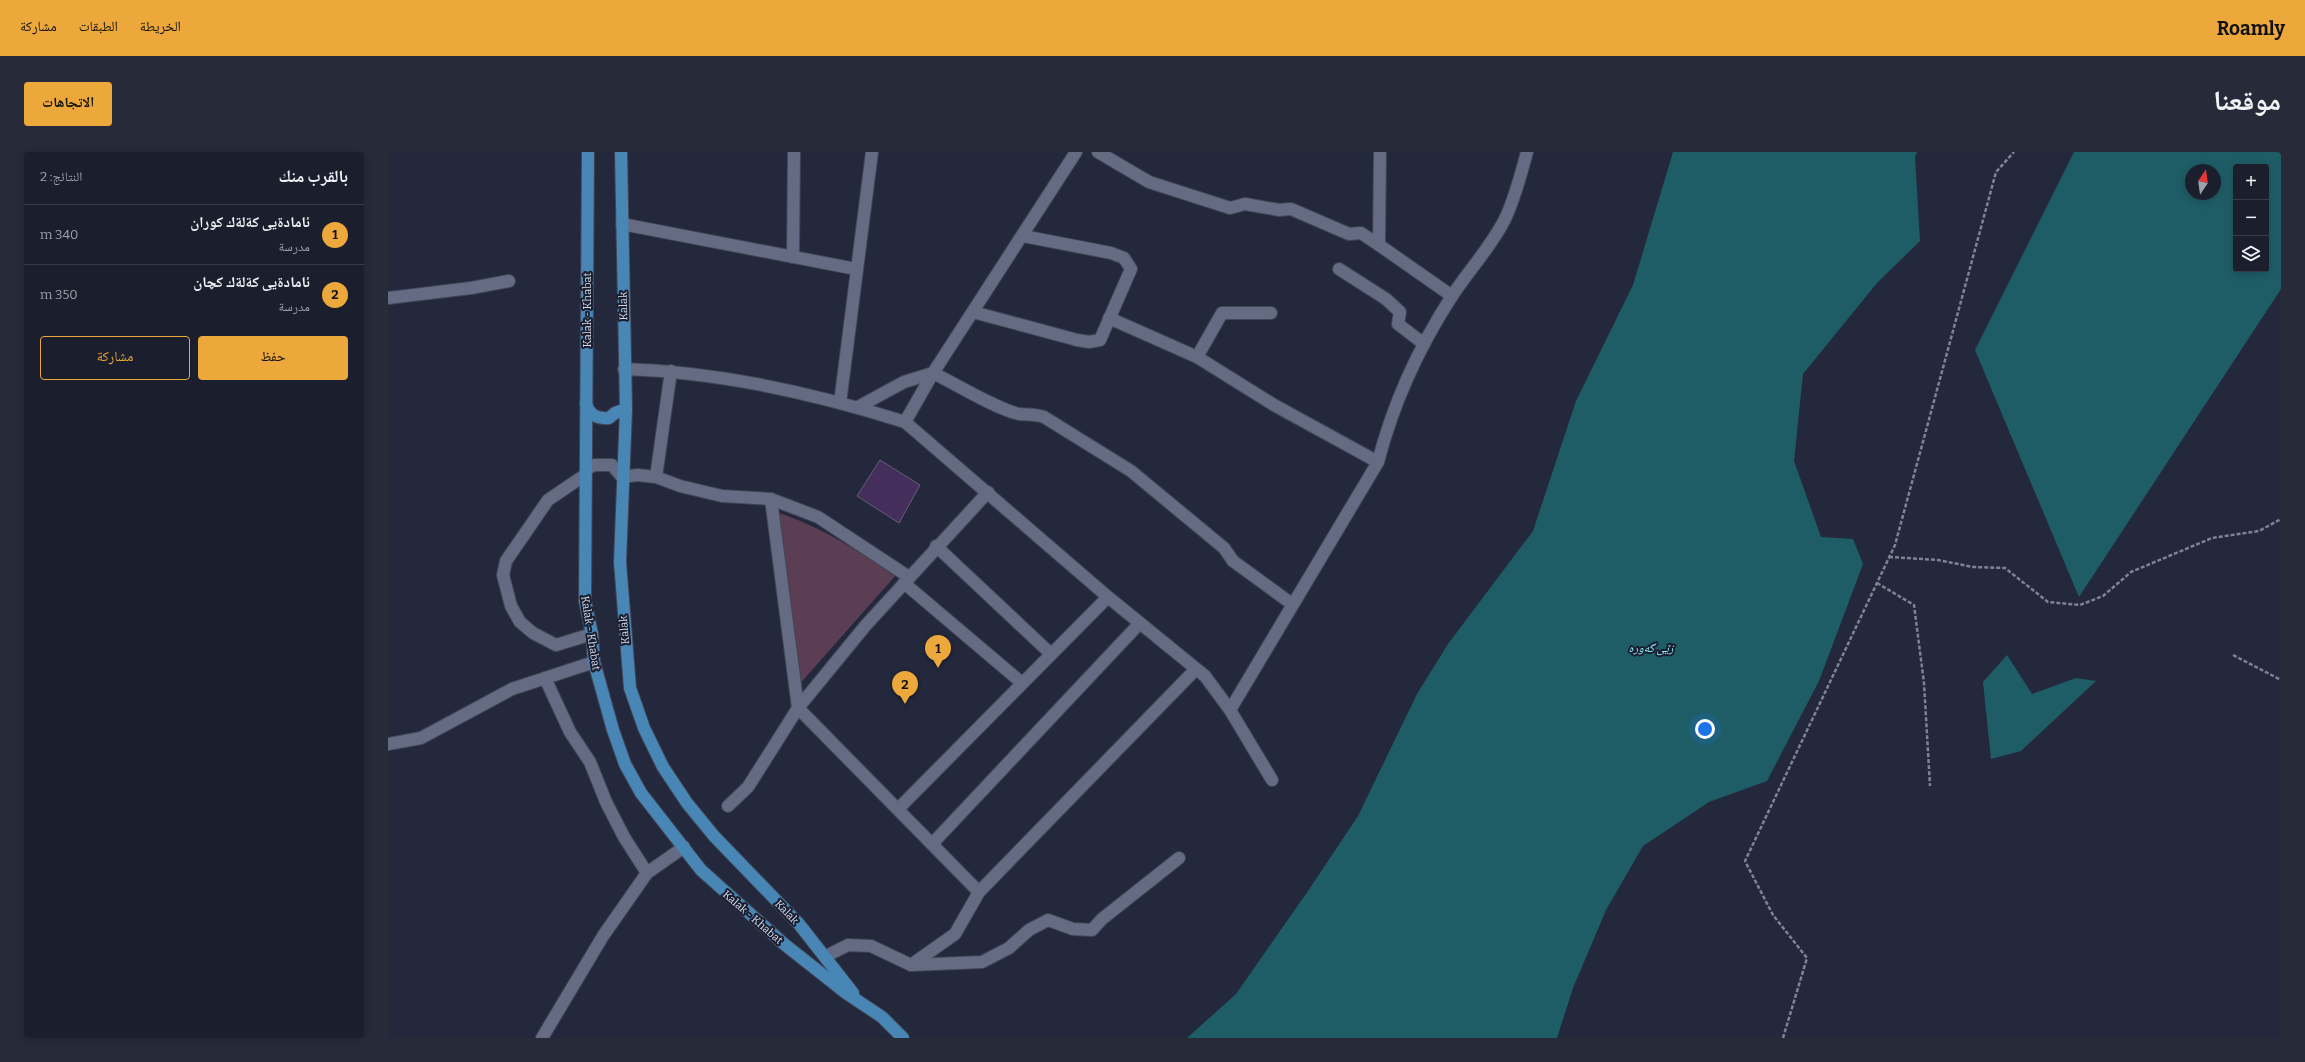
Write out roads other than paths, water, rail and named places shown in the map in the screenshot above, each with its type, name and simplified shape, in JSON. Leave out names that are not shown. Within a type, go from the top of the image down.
[{"type":"main road","name":"Kalak - Khabat","points":[[588,152],[585,601],[592,634],[594,662],[625,764],[641,793],[701,870],[754,919],[846,993],[882,1016],[903,1038]]},
{"type":"main road","name":"Kalak","points":[[621,152],[624,369],[626,409],[622,477],[620,562],[625,646],[630,688],[644,728],[663,767],[686,803],[714,836],[799,924],[826,956],[852,992],[882,1016]]},
{"type":"main road","points":[[586,402],[587,410],[603,418],[609,418],[615,413],[626,409]]},
{"type":"street","points":[[793,257],[794,152]]},
{"type":"street","points":[[840,402],[872,152]]},
{"type":"street","points":[[906,422],[933,373],[1076,152]]},
{"type":"street","points":[[1098,152],[1149,182],[1230,208],[1245,204],[1279,210],[1290,209],[1349,234],[1361,233],[1452,296]]},
{"type":"street","points":[[1379,245],[1380,152]]},
{"type":"street","points":[[1230,710],[1378,462],[1387,427],[1424,344],[1452,296],[1485,252],[1506,218],[1527,152]]},
{"type":"street","points":[[622,224],[856,269]]},
{"type":"street","points":[[973,312],[1089,342],[1100,340],[1131,269],[1124,258],[1023,236]]},
{"type":"street","points":[[1339,269],[1386,299],[1400,312],[1398,324],[1424,344]]},
{"type":"street","points":[[388,298],[471,288],[509,281]]},
{"type":"street","points":[[1197,357],[1222,313],[1271,313]]},
{"type":"street","points":[[1109,318],[1197,357],[1274,405],[1378,462]]},
{"type":"street","points":[[624,369],[671,371],[799,392],[858,407],[906,422],[1108,597],[1205,676],[1230,710],[1272,780]]},
{"type":"street","points":[[656,477],[671,371]]},
{"type":"street","points":[[858,407],[904,382],[933,373],[1020,414],[1035,414],[1044,417],[1131,471],[1224,548],[1233,561],[1292,604]]},
{"type":"street","points":[[592,634],[556,645],[533,633],[520,622],[511,606],[503,575],[509,556],[548,500],[585,475],[587,469],[594,465],[606,464],[612,465],[622,477],[638,475],[656,477],[680,486],[722,496],[771,500],[818,518],[906,580],[1022,684]]},
{"type":"street","points":[[728,806],[748,787],[798,708],[866,624],[936,546],[988,492]]},
{"type":"street","points":[[771,500],[798,708],[980,892]]},
{"type":"street","points":[[936,546],[1051,654]]},
{"type":"street","points":[[898,809],[1108,597]]},
{"type":"street","points":[[932,844],[1140,623]]},
{"type":"street","points":[[388,744],[421,738],[512,690],[594,662]]},
{"type":"street","points":[[911,965],[955,934],[980,892],[1196,669]]},
{"type":"street","points":[[545,678],[570,732],[590,762],[606,802],[624,838],[647,873]]},
{"type":"street","points":[[542,1038],[603,936],[647,873],[684,848]]},
{"type":"street","points":[[826,956],[848,945],[871,946],[911,965],[982,962],[1009,948],[1029,930],[1048,920],[1073,929],[1092,930],[1102,919],[1179,858]]},
{"type":"water","name":"زێی گەورە","points":[[1673,152],[1917,152],[1915,157],[1920,241],[1877,283],[1803,374],[1794,461],[1821,537],[1853,539],[1863,564],[1819,681],[1767,781],[1709,802],[1643,846],[1606,910],[1573,988],[1557,1038],[1187,1038],[1236,994],[1308,891],[1358,816],[1417,694],[1448,644],[1533,531],[1576,401],[1633,285]]},
{"type":"water","points":[[2074,152],[2281,152],[2281,289],[2079,597],[1975,350]]},
{"type":"water","points":[[2007,655],[2032,694],[2076,678],[2096,681],[2021,751],[1991,759],[1983,682]]},
{"type":"place","name":"ئامادةيى كةلةك كوران","points":[[938,668]]},
{"type":"place","name":"ئامادةيى كةلةك كچان","points":[[905,704]]}]
